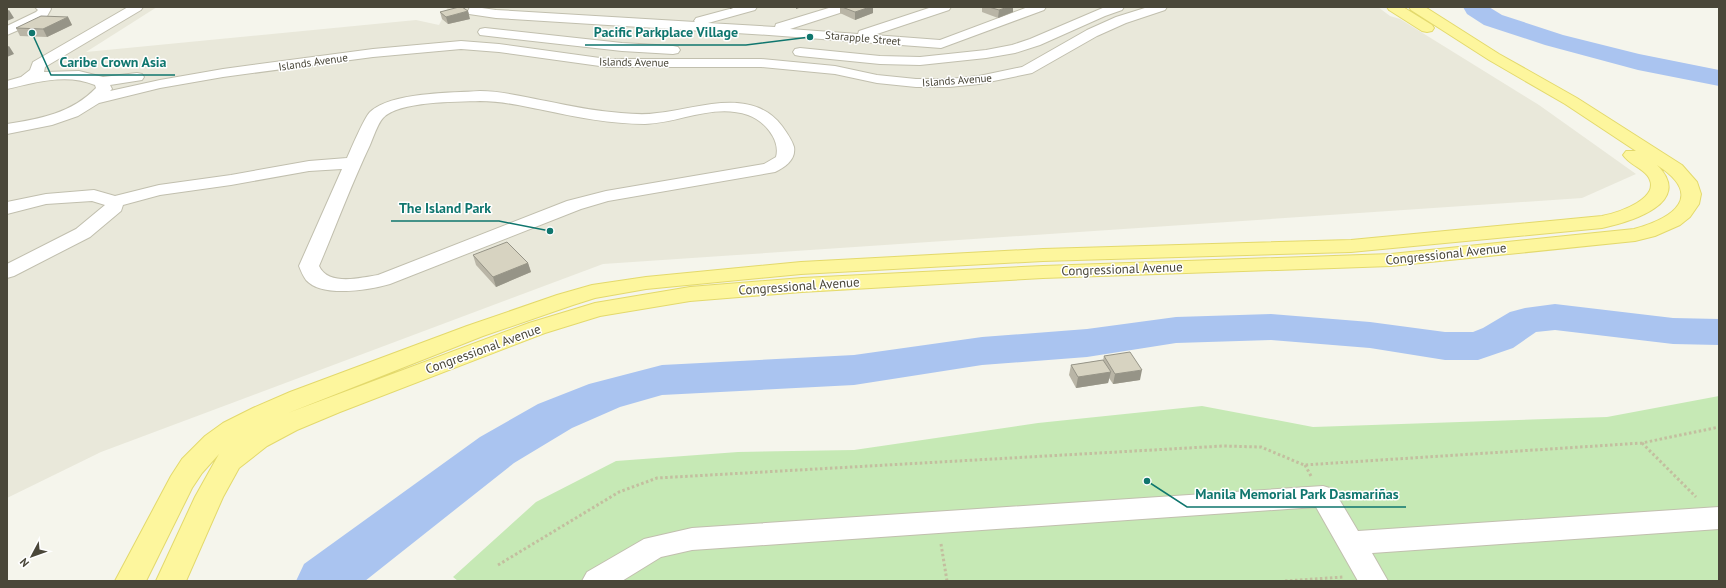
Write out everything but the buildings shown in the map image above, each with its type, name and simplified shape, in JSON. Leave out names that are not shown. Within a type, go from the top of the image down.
[{"type":"main road","name":"Congressional Avenue","points":[[171,581],[209,497],[222,452],[245,422],[298,398],[528,312],[565,300],[622,286],[723,274],[801,268],[1043,255],[1351,246],[1394,243],[1612,220],[1624,217],[1639,210],[1656,196],[1660,188],[1659,180],[1657,175],[1648,166],[1553,103],[1477,59],[1394,7]]},
{"type":"main road","name":"Congressional Avenue","points":[[222,452],[247,447],[269,433],[324,408],[537,328],[595,310],[624,304],[697,294],[802,284],[1043,272],[1391,260],[1634,235],[1665,226],[1674,220],[1691,203],[1693,190],[1685,177],[1676,169],[1571,101],[1494,57],[1416,7]]},
{"type":"main road","points":[[130,581],[153,534],[181,483],[222,452]]},
{"type":"street","points":[[7,31],[41,15],[45,9],[41,7]]},
{"type":"street","points":[[26,80],[37,72],[38,65],[49,57],[69,48],[137,7]]},
{"type":"street","points":[[496,14],[523,7]]},
{"type":"street","points":[[685,26],[751,7]]},
{"type":"street","points":[[769,31],[845,7]]},
{"type":"street","points":[[855,37],[944,7]]},
{"type":"street","name":"Starapple Street","points":[[475,9],[496,14],[769,31],[941,44],[1040,7]]},
{"type":"street","name":"Islands Avenue","points":[[786,51],[880,60],[920,61],[953,58],[1015,49],[1035,42],[1100,13],[1120,13],[1161,7]]},
{"type":"street","points":[[588,20],[629,9]]},
{"type":"street","name":"Islands Avenue","points":[[7,129],[33,124],[68,114],[96,99],[160,84],[216,74],[373,53],[461,45],[499,48],[607,63],[761,63],[812,67],[877,79],[908,82],[949,83],[979,80],[1027,70],[1120,13]]},
{"type":"street","name":"Islands Avenue","points":[[102,82],[454,34],[484,32],[659,50],[770,50]]},
{"type":"street","points":[[46,77],[73,56],[69,48]]},
{"type":"street","points":[[7,85],[46,77],[82,75],[102,82],[104,89],[96,99]]},
{"type":"street","points":[[480,96],[496,96],[608,116],[648,119],[712,109],[733,107],[747,109],[762,115],[786,144],[786,155],[779,163],[769,168],[606,196],[574,205],[383,280],[365,284],[348,285],[325,282],[314,276],[309,266],[353,163],[376,115],[392,106],[426,99],[480,96]]},
{"type":"street","points":[[7,208],[46,199],[75,196],[94,195],[114,202],[158,190],[231,180],[309,166],[353,163]]},
{"type":"street","points":[[7,272],[83,233],[114,206],[114,202]]},
{"type":"street","points":[[597,581],[654,547],[692,539],[1323,496],[1372,578]]},
{"type":"street","points":[[1351,543],[1719,518]]},
{"type":"path","points":[[498,565],[619,492],[657,478],[1223,446],[1261,447],[1304,465],[1642,443],[1719,428]]},
{"type":"path","points":[[1642,443],[1719,518]]},
{"type":"path","points":[[937,522],[947,581]]},
{"type":"path","points":[[1285,581],[1372,578]]},
{"type":"shaded area","points":[[7,7],[157,7],[86,52],[416,20],[439,25],[448,7],[1378,7],[1390,16],[1400,19],[1539,105],[1636,174],[1582,198],[603,264],[101,452],[7,498]]},
{"type":"green space","points":[[1719,396],[1719,581],[458,581],[453,577],[536,502],[616,461],[738,452],[854,450],[1038,423],[1202,406],[1313,427],[1607,417]]},
{"type":"waterway","points":[[1475,7],[1493,20],[1554,40],[1638,62],[1719,78]]},
{"type":"waterway","points":[[324,581],[497,450],[555,416],[605,395],[662,380],[854,370],[982,351],[1087,343],[1176,330],[1271,327],[1370,335],[1445,346],[1478,346],[1498,338],[1525,321],[1555,317],[1673,331],[1719,332]]},
{"type":"place","name":"Caribe Crown Asia","points":[[32,33]]},
{"type":"place","name":"Pacific Parkplace Village","points":[[810,37]]},
{"type":"place","name":"The Island Park","points":[[550,231]]},
{"type":"place","name":"Manila Memorial Park Dasmariñas","points":[[1147,481]]}]
